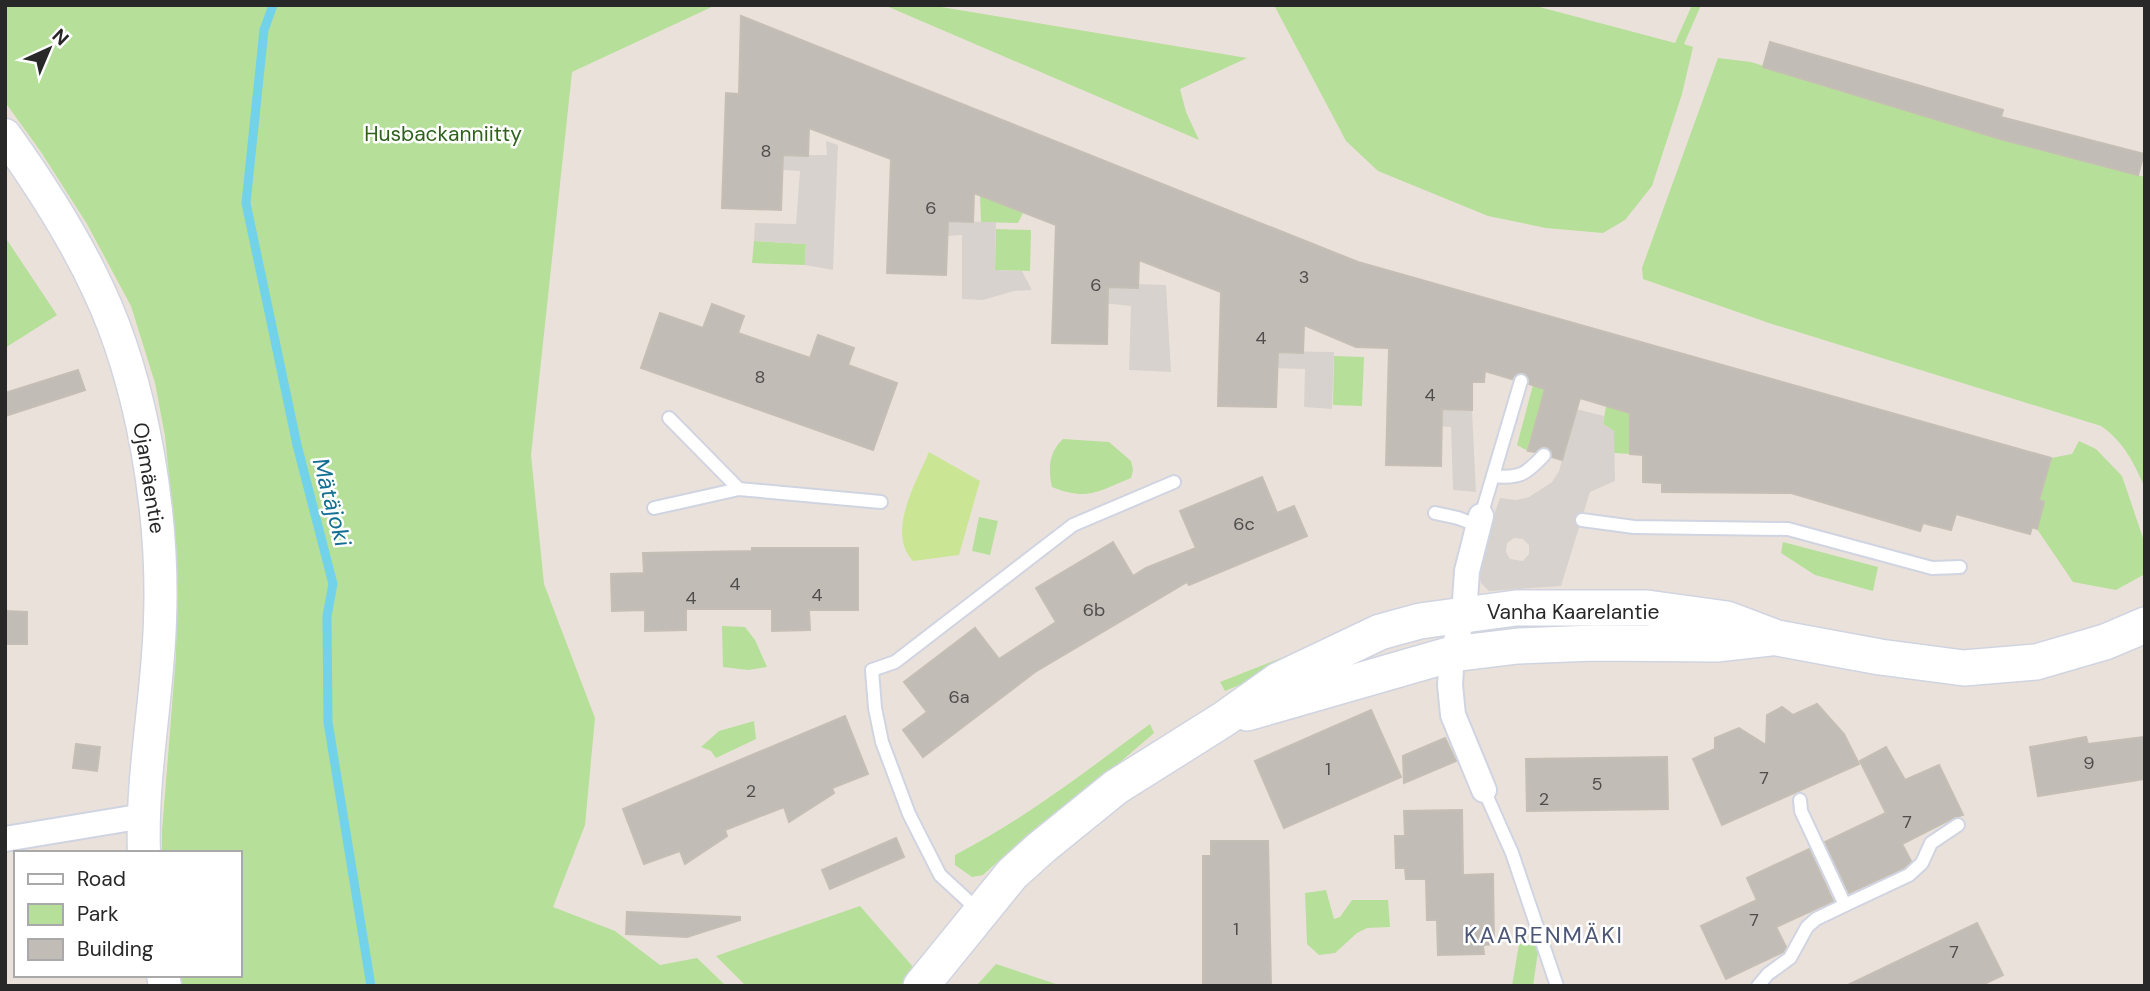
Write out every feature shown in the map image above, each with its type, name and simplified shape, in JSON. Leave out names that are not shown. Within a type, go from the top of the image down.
[{"type":"main road","name":"Vanha Kaarelantie","points":[[921,986],[1012,874],[1042,846],[1116,787],[1224,719],[1279,680],[1380,632],[1420,621],[1517,608],[1647,608],[1727,619],[1777,638],[1929,665],[1964,668],[2036,662],[2074,652],[2145,625]]},
{"type":"main road","name":"Vanha Kaarelantie","points":[[1224,719],[1452,654],[1518,646],[1716,644],[1777,638]]},
{"type":"street","name":"Ojamäentie","points":[[5,135],[36,179],[87,267],[119,339],[134,388],[158,526],[160,619],[144,816],[144,851]]},
{"type":"street","points":[[1480,521],[1466,571],[1464,614],[1452,654],[1450,685],[1453,715],[1484,790]]},
{"type":"street","points":[[5,839],[144,816]]},
{"type":"lane","points":[[1435,513],[1480,521],[1521,381]]},
{"type":"lane","points":[[669,418],[739,489]]},
{"type":"lane","points":[[1493,476],[1513,478],[1529,471],[1544,455]]},
{"type":"lane","points":[[980,912],[940,875],[909,814],[882,742],[875,708],[872,670],[895,662],[1073,525],[1174,482]]},
{"type":"lane","points":[[654,508],[739,489],[881,502]]},
{"type":"lane","points":[[1582,520],[1633,527],[1788,529],[1932,568],[1960,567]]},
{"type":"lane","points":[[1484,790],[1512,853],[1557,986]]},
{"type":"lane","points":[[1800,800],[1801,811],[1845,905]]},
{"type":"lane","points":[[1758,986],[1768,974],[1790,958],[1807,927],[1815,919],[1909,875],[1922,863],[1931,843],[1958,825]]},
{"type":"green space","name":"Husbackanniitty","points":[[5,5],[716,5],[572,72],[531,455],[544,584],[595,718],[585,825],[553,907],[615,931],[660,965],[697,958],[726,986],[181,986],[180,977],[242,977],[242,851],[162,851],[176,656],[175,536],[165,436],[155,383],[131,306],[87,224],[5,102]]},
{"type":"green space","points":[[884,5],[929,5],[1247,58],[1180,89],[1186,112],[1199,140]]},
{"type":"green space","points":[[1274,5],[1532,5],[1675,43],[1692,5],[1701,5],[1684,44],[1693,47],[1682,94],[1652,186],[1625,220],[1603,233],[1546,228],[1488,216],[1378,171],[1346,141]]},
{"type":"green space","points":[[1718,58],[1751,62],[2004,140],[2145,177],[2145,488],[2128,454],[2101,426],[1769,323],[1643,279],[1642,268]]},
{"type":"green space","points":[[980,195],[1023,213],[1018,223],[981,222]]},
{"type":"green space","points":[[996,229],[1031,230],[1030,271],[995,270]]},
{"type":"green space","points":[[5,237],[57,315],[5,348]]},
{"type":"green space","points":[[754,241],[806,244],[805,265],[752,263]]},
{"type":"green space","points":[[1334,356],[1364,357],[1362,406],[1333,405]]},
{"type":"green space","points":[[1533,385],[1545,388],[1528,451],[1517,445]]},
{"type":"green space","points":[[1606,406],[1682,426],[1630,440],[1630,454],[1614,453],[1614,431],[1603,424]]},
{"type":"green space","points":[[1063,439],[1109,442],[1131,461],[1131,478],[1092,493],[1074,493],[1052,487],[1051,461],[1055,449]]},
{"type":"green space","points":[[2079,441],[2096,449],[2122,476],[2145,544],[2145,574],[2116,590],[2073,582],[2037,529],[2044,502],[2039,500],[2051,458],[2072,454]]},
{"type":"green space","points":[[929,452],[980,481],[959,555],[913,561],[905,549],[903,522],[911,492]]},
{"type":"green space","points":[[979,517],[998,521],[990,555],[972,551]]},
{"type":"green space","points":[[1783,542],[1878,567],[1873,591],[1815,575],[1781,553]]},
{"type":"green space","points":[[722,626],[745,627],[755,640],[767,667],[748,670],[723,667]]},
{"type":"green space","points":[[1304,649],[1307,657],[1225,691],[1220,682]]},
{"type":"green space","points":[[754,721],[756,739],[716,758],[711,751],[701,747],[719,731]]},
{"type":"green space","points":[[1150,724],[1154,733],[1097,782],[1027,835],[983,875],[972,877],[955,865],[955,855],[1031,810]]},
{"type":"green space","points":[[1326,890],[1334,919],[1340,917],[1352,900],[1388,900],[1390,927],[1367,928],[1357,933],[1335,953],[1319,955],[1307,944],[1305,893]]},
{"type":"green space","points":[[860,906],[914,968],[900,986],[746,986],[716,956]]},
{"type":"green space","points":[[1519,944],[1539,945],[1533,986],[1512,986]]},
{"type":"green space","points":[[996,964],[1062,986],[976,986]]},
{"type":"shaded area","points":[[826,141],[838,145],[833,270],[805,265],[806,244],[754,241],[755,223],[796,224],[800,171],[783,170],[783,155],[827,155]]},
{"type":"shaded area","points":[[938,221],[996,222],[995,270],[1022,271],[1032,290],[1014,291],[983,300],[962,299],[962,235],[947,236]]},
{"type":"shaded area","points":[[1166,285],[1171,372],[1129,370],[1131,306],[1102,303],[1102,287]]},
{"type":"shaded area","points":[[1268,351],[1334,352],[1332,409],[1304,407],[1305,369],[1267,368]]},
{"type":"shaded area","points":[[1435,409],[1472,410],[1476,492],[1453,490],[1451,427],[1435,426]]},
{"type":"shaded area","points":[[1576,409],[1604,416],[1603,424],[1614,431],[1615,481],[1590,492],[1561,586],[1489,591],[1481,583],[1477,563],[1500,498],[1516,500],[1529,497],[1552,482],[1559,471]],"holes":[[[1514,538],[1523,539],[1529,545],[1529,554],[1523,561],[1510,559],[1506,552],[1507,543]]]},
{"type":"building","points":[[741,16],[1358,262],[2051,458],[2039,500],[2044,502],[2037,529],[2032,527],[2030,534],[1956,514],[1951,530],[1923,523],[1920,531],[1791,493],[1662,492],[1662,483],[1643,482],[1643,455],[1630,454],[1630,413],[1580,398],[1562,460],[1552,457],[1552,452],[1547,447],[1541,447],[1535,452],[1528,451],[1545,389],[1529,384],[1528,376],[1523,373],[1516,374],[1512,379],[1485,371],[1484,382],[1472,382],[1472,410],[1442,409],[1441,466],[1386,465],[1389,348],[1356,347],[1304,325],[1303,353],[1278,352],[1276,407],[1218,406],[1221,292],[1139,260],[1138,288],[1108,287],[1107,344],[1052,343],[1056,225],[974,193],[973,222],[948,221],[946,275],[887,273],[891,159],[809,128],[808,156],[783,155],[781,210],[722,208],[726,93],[739,94]]},
{"type":"building","points":[[1770,42],[2003,110],[2001,117],[2144,154],[2138,175],[2004,140],[1763,67]]},
{"type":"building","points":[[712,304],[744,316],[738,333],[810,358],[818,335],[854,348],[848,365],[897,383],[873,450],[641,368],[660,313],[703,328]]},
{"type":"building","points":[[78,370],[85,390],[5,416],[5,393]]},
{"type":"building","points":[[1262,477],[1277,513],[1294,506],[1307,536],[1189,585],[1187,582],[1035,672],[923,757],[903,730],[927,712],[904,682],[975,628],[999,659],[1056,622],[1036,588],[1113,542],[1133,576],[1196,548],[1180,511]]},
{"type":"building","points":[[752,548],[858,548],[858,610],[809,610],[810,630],[772,631],[772,609],[686,609],[686,630],[645,631],[645,610],[612,611],[611,574],[644,573],[643,553],[752,551]]},
{"type":"building","points":[[5,611],[27,612],[27,644],[5,644]]},
{"type":"building","points":[[1817,704],[1844,734],[1859,764],[1722,825],[1693,759],[1715,749],[1715,738],[1739,728],[1766,745],[1767,715],[1782,707],[1793,715]]},
{"type":"building","points":[[1371,710],[1401,777],[1284,828],[1255,761]]},
{"type":"building","points":[[845,716],[868,774],[832,788],[834,793],[789,822],[784,807],[725,830],[727,836],[685,864],[680,851],[644,864],[623,809]]},
{"type":"building","points":[[2086,737],[2088,744],[2145,737],[2145,779],[2038,796],[2030,747]]},
{"type":"building","points":[[1445,738],[1456,761],[1404,783],[1403,756]]},
{"type":"building","points":[[76,744],[100,747],[97,771],[73,768]]},
{"type":"building","points":[[1886,747],[1905,780],[1939,765],[1963,815],[1902,844],[1911,861],[1904,868],[1849,893],[1825,842],[1886,813],[1860,761]]},
{"type":"building","points":[[1667,757],[1668,809],[1527,811],[1526,759]]},
{"type":"building","points":[[1462,810],[1463,875],[1493,874],[1494,944],[1483,945],[1484,954],[1438,955],[1437,920],[1427,920],[1426,879],[1406,879],[1405,868],[1396,868],[1395,836],[1405,836],[1404,811]]},
{"type":"building","points":[[896,838],[904,857],[830,889],[822,870]]},
{"type":"building","points":[[1211,841],[1268,841],[1271,986],[1203,986],[1203,856],[1211,856]]},
{"type":"building","points":[[1809,849],[1833,901],[1776,927],[1786,947],[1783,952],[1726,979],[1701,926],[1757,900],[1747,878]]},
{"type":"building","points":[[627,912],[740,917],[740,920],[687,937],[626,934]]},
{"type":"building","points":[[1977,923],[2003,975],[1980,986],[1846,986]]},
{"type":"waterway","name":"Mätäjoki","points":[[273,5],[264,30],[246,203],[297,445],[333,584],[327,616],[328,722],[371,986]]},
{"type":"district","name":"KAARENMÄKI","points":[[1544,935]]}]
